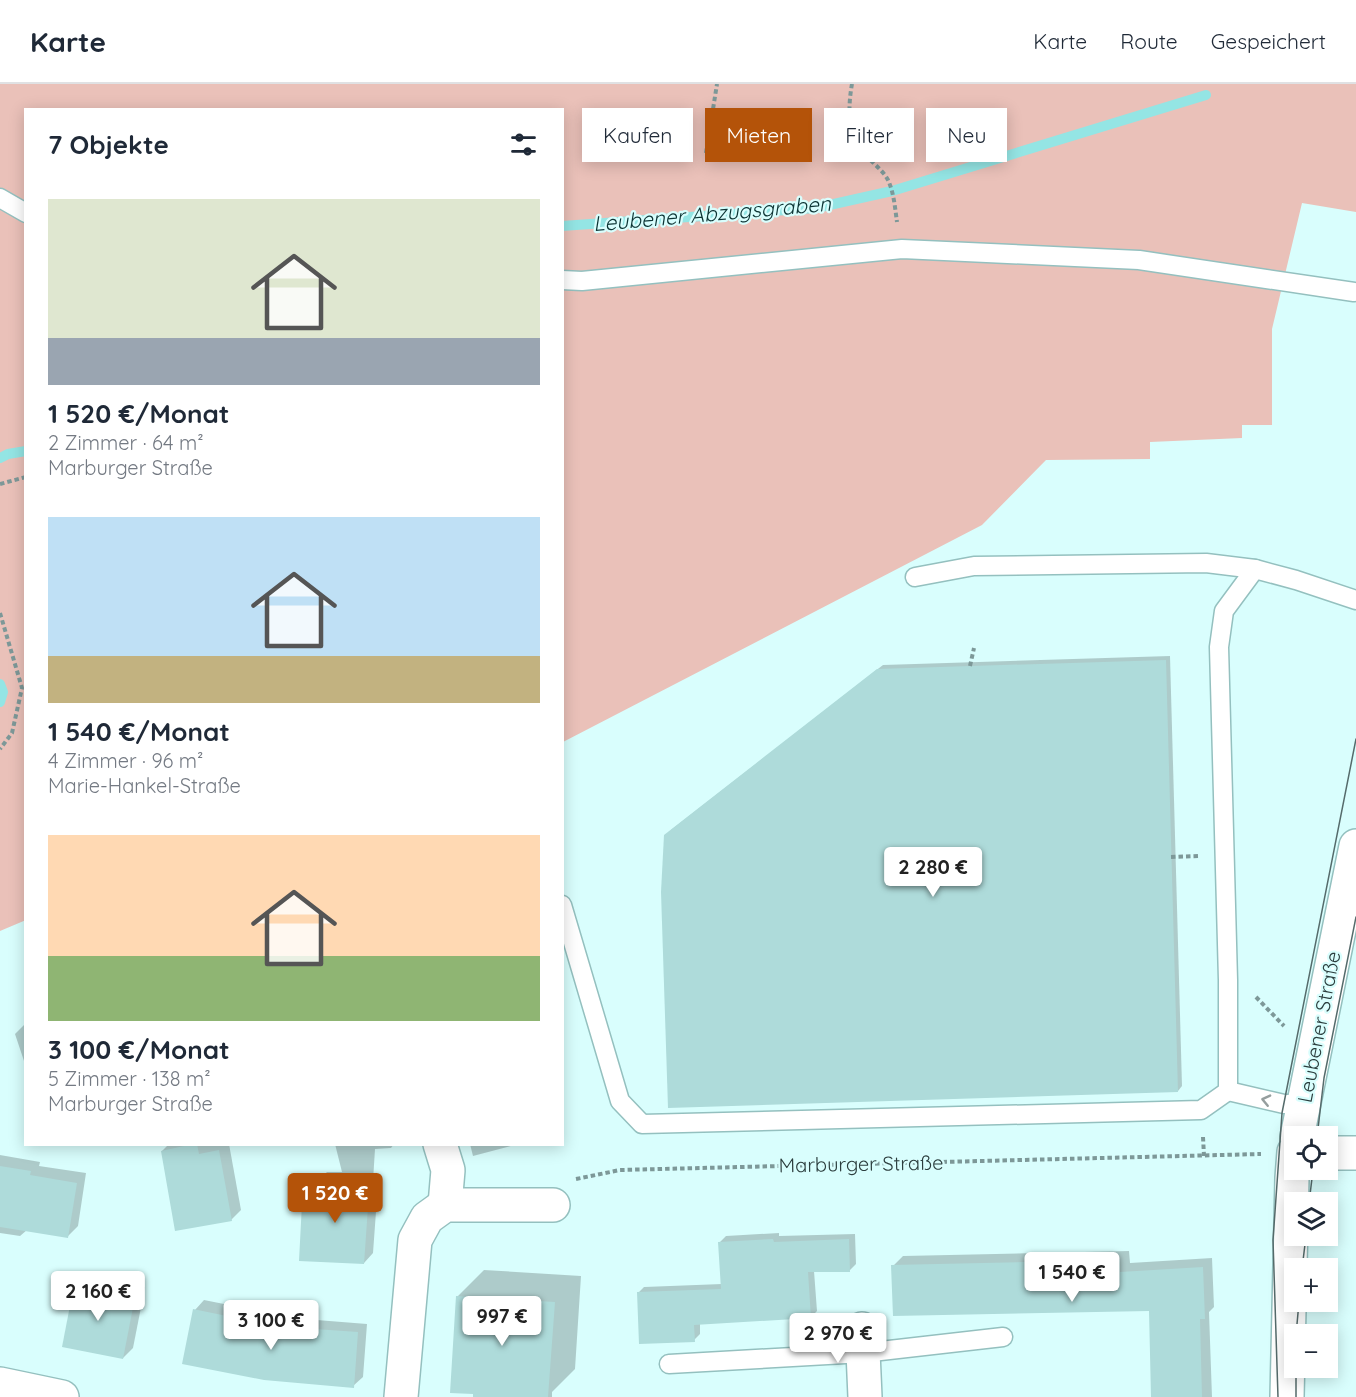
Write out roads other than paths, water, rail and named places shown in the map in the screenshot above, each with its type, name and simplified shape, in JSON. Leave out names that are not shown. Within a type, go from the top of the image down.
[{"type":"street","name":"Leubener Straße","points":[[1299,1126],[1356,846]]},
{"type":"street","points":[[442,1146],[448,1170],[445,1205]]},
{"type":"street","points":[[1338,1153],[1356,1153]]},
{"type":"street","points":[[1287,1397],[1292,1180]]},
{"type":"street","points":[[402,1397],[415,1240],[427,1218],[445,1205],[554,1205]]},
{"type":"street","points":[[862,1341],[865,1397]]},
{"type":"street","points":[[0,1384],[62,1397]]},
{"type":"lane","points":[[0,198],[24,212]]},
{"type":"lane","points":[[564,280],[582,281],[902,249],[1139,260],[1354,292]]},
{"type":"lane","points":[[915,577],[974,566],[1206,563],[1255,569],[1356,600]]},
{"type":"lane","points":[[1228,1091],[1228,968],[1219,647],[1224,611],[1255,569]]},
{"type":"lane","points":[[564,912],[620,1101],[642,1124],[1201,1110],[1228,1091],[1284,1104],[1304,1104]]},
{"type":"lane","points":[[669,1364],[862,1341],[1003,1337]]},
{"type":"waterway","name":"Leubener Abzugsgraben","points":[[564,226],[816,208],[892,191],[1206,95]]},
{"type":"waterway","name":"Leubener Abzugsgraben","points":[[0,458],[24,451]]},
{"type":"waterway","points":[[0,684],[3,692],[0,702]]},
{"type":"tram line","points":[[1278,1397],[1273,1240],[1282,1113],[1356,739]]},
{"type":"tram line","points":[[1318,1126],[1324,1078],[1356,917]]},
{"type":"tram line","points":[[1310,1192],[1312,1180]]},
{"type":"tram line","points":[[1303,1258],[1305,1246]]},
{"type":"tram line","points":[[1297,1324],[1298,1312]]},
{"type":"tram line","points":[[1296,1378],[1296,1397]]}]
